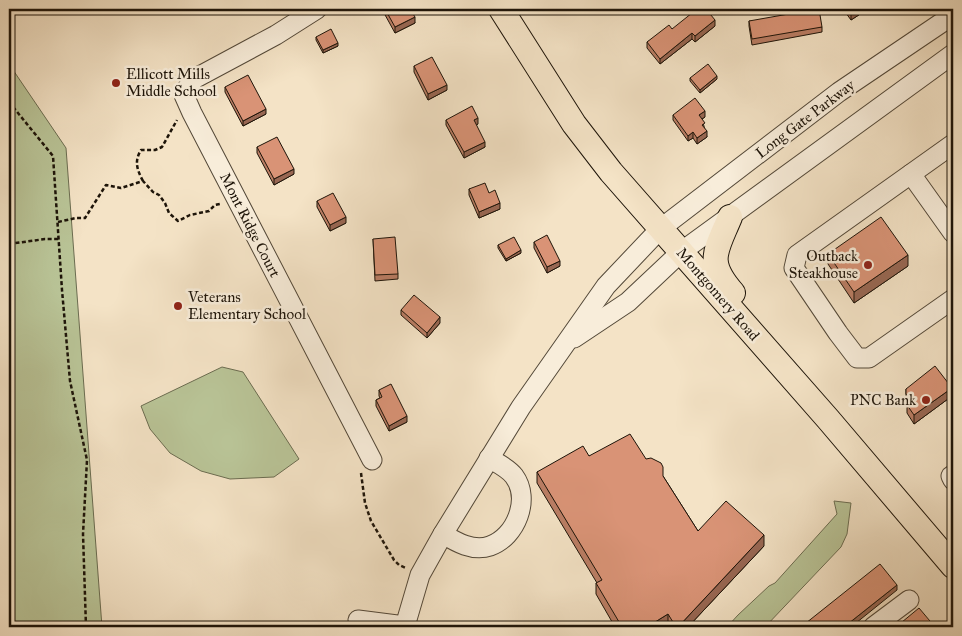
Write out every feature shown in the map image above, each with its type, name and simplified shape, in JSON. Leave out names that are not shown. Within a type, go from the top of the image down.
[{"type":"main road","name":"Montgomery Road","points":[[502,9],[574,124],[611,172],[828,419],[953,566]]},
{"type":"main road","points":[[730,217],[715,254],[716,266],[729,288],[832,404],[828,419]]},
{"type":"street","name":"Mont Ridge Court","points":[[317,9],[276,35],[194,79],[184,95],[372,460]]},
{"type":"street","name":"Long Gate Parkway","points":[[358,620],[405,626],[420,575],[521,407],[606,286],[660,229],[839,92],[953,15]]},
{"type":"street","points":[[564,344],[628,302],[681,252],[953,54]]},
{"type":"street","points":[[953,144],[797,254],[794,268],[838,333],[858,358],[868,358],[953,299]]},
{"type":"street","points":[[911,174],[953,233]]},
{"type":"street","points":[[443,534],[466,546],[489,546],[502,539],[512,528],[519,516],[521,504],[520,489],[515,477],[489,458]]},
{"type":"street","points":[[953,475],[951,476],[953,480]]},
{"type":"street","points":[[873,627],[908,600]]},
{"type":"path","points":[[9,102],[53,156],[70,381],[87,460],[83,534],[86,627]]},
{"type":"path","points":[[192,113],[174,122],[162,147],[155,150],[141,150],[136,157],[136,165],[143,181],[153,192],[159,195],[169,213],[178,221],[190,215],[209,211],[215,205],[230,203],[235,196]]},
{"type":"path","points":[[58,222],[85,218],[106,185],[122,188],[143,181]]},
{"type":"path","points":[[9,244],[60,239]]},
{"type":"path","points":[[372,460],[361,472],[365,503],[371,521],[394,560],[409,570]]},
{"type":"green space","points":[[9,64],[66,148],[102,627],[9,627]]},
{"type":"green space","points":[[222,367],[243,372],[299,459],[274,477],[230,479],[201,471],[170,453],[150,429],[141,406]]},
{"type":"green space","points":[[834,501],[851,503],[847,534],[841,547],[765,627],[727,627],[769,586],[775,583],[837,514]]},
{"type":"building","points":[[385,9],[410,9],[415,17],[395,27]]},
{"type":"building","points":[[697,9],[706,9],[715,20],[695,36],[692,33],[660,59],[647,42],[669,25],[672,29]]},
{"type":"building","points":[[819,9],[822,27],[752,39],[749,21]]},
{"type":"building","points":[[847,9],[859,9],[851,14]]},
{"type":"building","points":[[331,29],[338,43],[323,50],[316,37]]},
{"type":"building","points":[[432,57],[447,85],[428,94],[414,66]]},
{"type":"building","points":[[708,64],[717,76],[700,90],[690,78]]},
{"type":"building","points":[[248,75],[266,109],[243,121],[225,87]]},
{"type":"building","points":[[695,98],[705,111],[699,115],[705,123],[702,125],[707,131],[697,138],[693,132],[688,136],[673,115]]},
{"type":"building","points":[[472,106],[478,118],[474,120],[485,142],[464,152],[446,120]]},
{"type":"building","points":[[277,137],[294,169],[274,179],[257,147]]},
{"type":"building","points":[[485,183],[489,193],[495,190],[500,203],[479,212],[469,189]]},
{"type":"building","points":[[333,193],[346,217],[330,225],[317,201]]},
{"type":"building","name":"Outback Steakhouse","points":[[881,217],[908,255],[854,292],[828,254]]},
{"type":"building","points":[[547,235],[560,261],[547,267],[534,242]]},
{"type":"building","points":[[395,237],[398,274],[375,275],[373,239]]},
{"type":"building","points":[[514,237],[521,250],[506,259],[498,245]]},
{"type":"building","points":[[414,295],[440,317],[427,333],[401,310]]},
{"type":"building","name":"PNC Bank","points":[[935,366],[952,388],[914,415],[907,405],[911,401],[906,394],[906,389]]},
{"type":"building","points":[[391,384],[407,416],[389,426],[376,400],[382,397],[379,390]]},
{"type":"building","points":[[630,434],[646,459],[651,458],[661,463],[663,476],[698,531],[726,501],[764,535],[678,627],[676,627],[668,614],[647,627],[622,627],[596,583],[602,580],[537,472],[583,446],[589,456]]},
{"type":"building","points":[[880,564],[897,585],[844,627],[801,627]]},
{"type":"building","points":[[919,608],[935,627],[896,627]]},
{"type":"place","name":"Ellicott Mills Middle School","points":[[116,83]]},
{"type":"place","name":"Outback Steakhouse","points":[[868,265]]},
{"type":"place","name":"Veterans Elementary School","points":[[178,306]]},
{"type":"place","name":"PNC Bank","points":[[926,400]]}]
